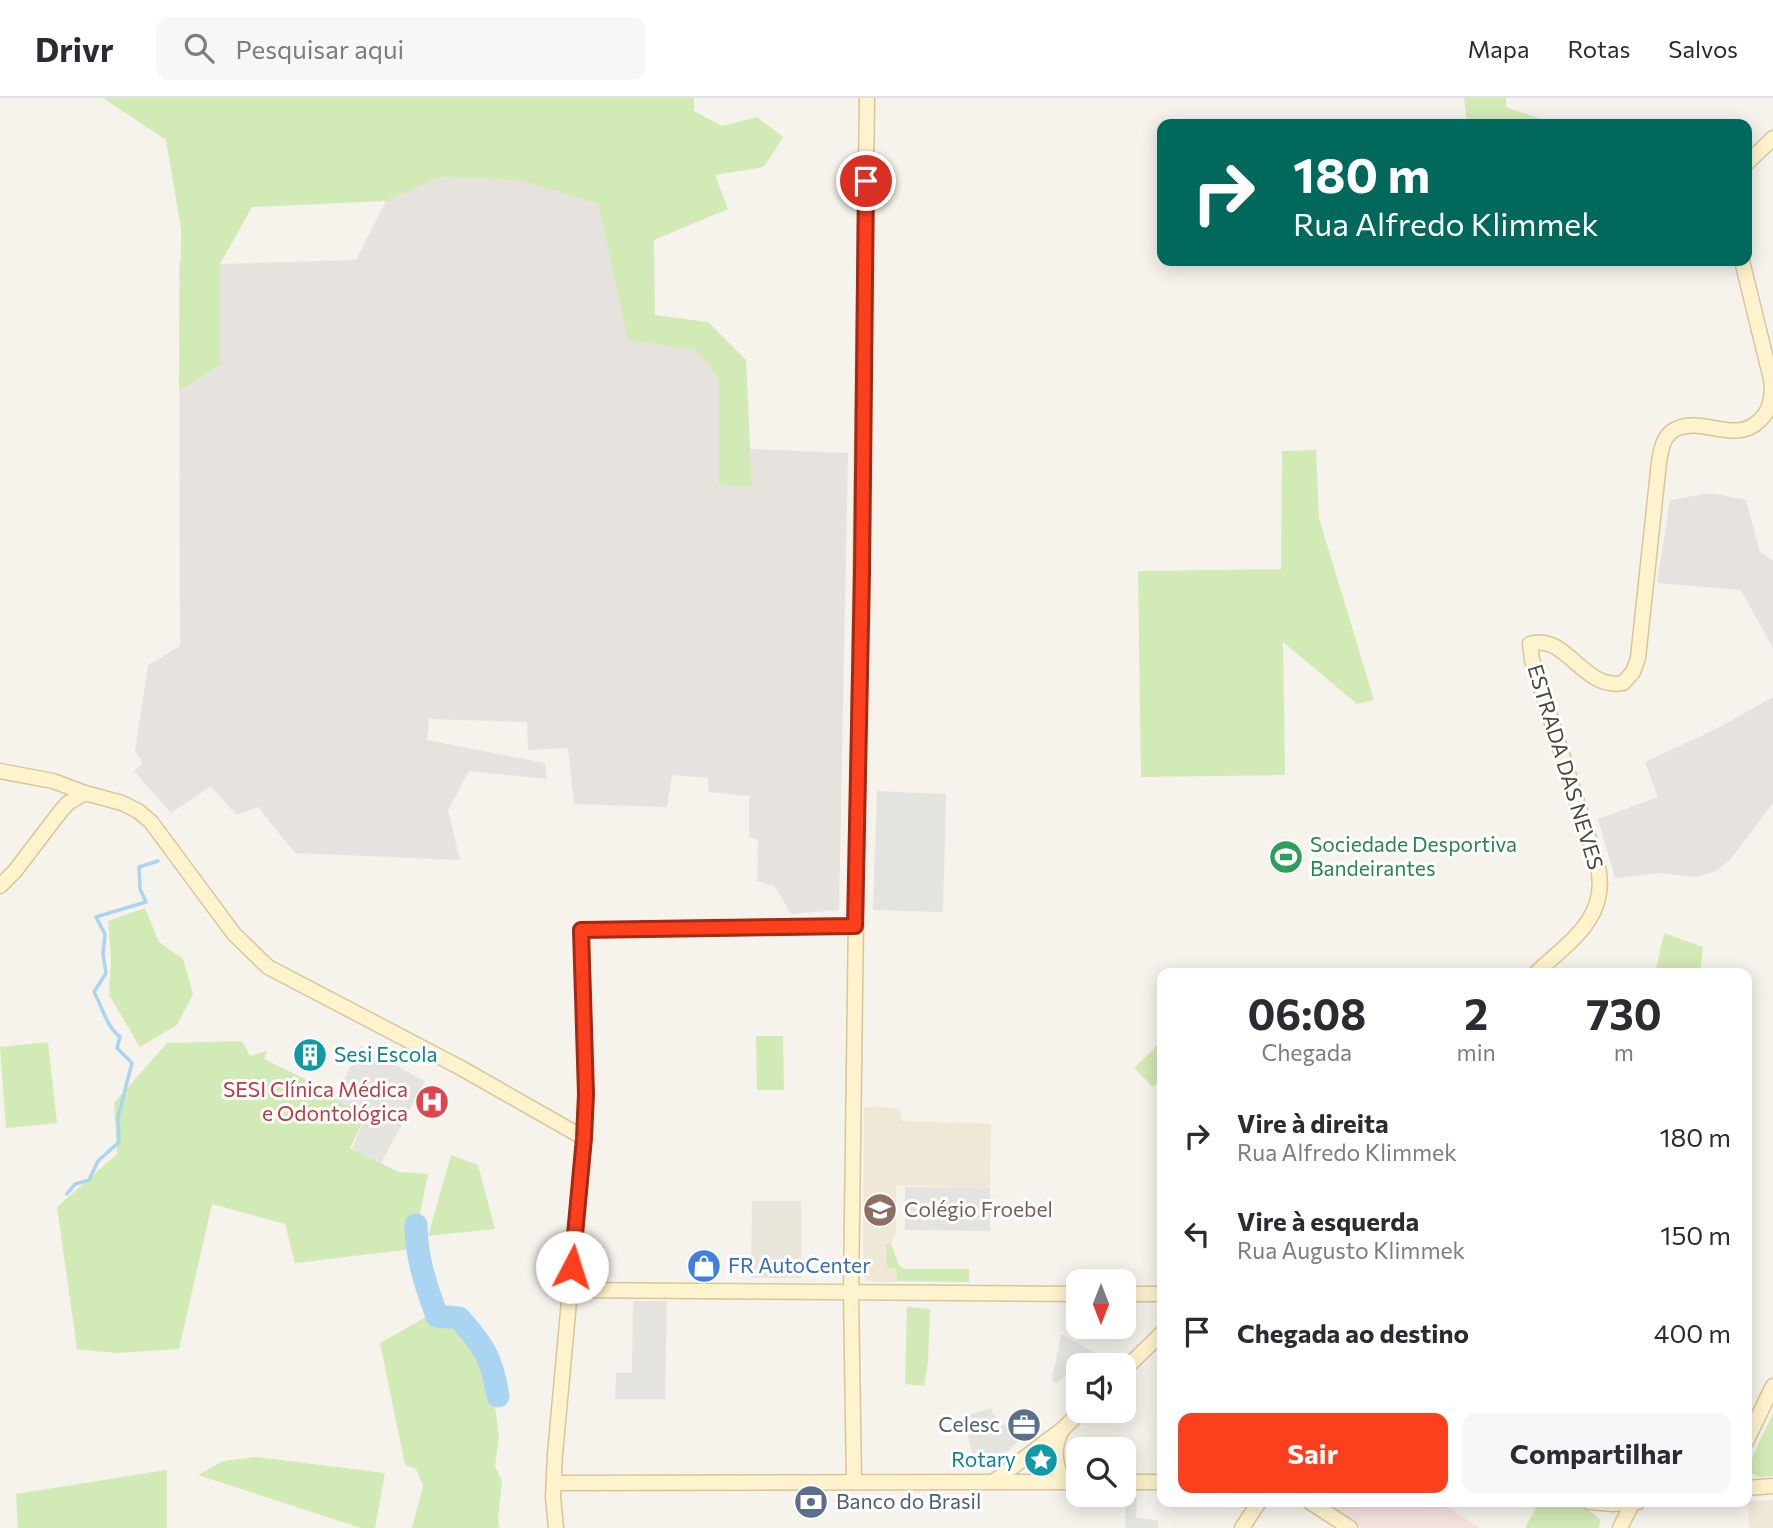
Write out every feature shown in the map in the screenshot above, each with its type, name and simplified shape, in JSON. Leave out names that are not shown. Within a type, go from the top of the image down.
[{"type":"street","points":[[854,1482],[851,1292],[867,98]]},
{"type":"street","points":[[1752,158],[1773,138]]},
{"type":"street","name":"ESTRADA DAS NEVES","points":[[1541,968],[1585,926],[1597,906],[1601,886],[1598,867],[1532,660],[1530,644],[1536,642],[1565,652],[1592,677],[1607,684],[1623,683],[1633,672],[1638,658],[1659,462],[1665,440],[1671,433],[1683,427],[1744,430],[1759,422],[1769,408],[1771,379],[1743,266]]},
{"type":"street","points":[[0,771],[53,781],[122,803],[138,811],[151,822],[234,934],[268,967],[461,1068],[584,1138]]},
{"type":"street","points":[[0,886],[68,803],[85,793]]},
{"type":"street","points":[[556,1528],[554,1483],[559,1405],[586,1094],[581,930],[855,926]]},
{"type":"street","points":[[570,1290],[1066,1294]]},
{"type":"street","points":[[1136,1294],[1157,1294]]},
{"type":"street","points":[[1136,1358],[1157,1338]]},
{"type":"street","points":[[1752,1430],[1773,1386]]},
{"type":"street","points":[[993,1482],[1069,1423]]},
{"type":"street","points":[[554,1483],[1063,1482],[1055,1459],[1056,1448],[1064,1428]]},
{"type":"street","points":[[1136,1482],[1157,1482]]},
{"type":"street","points":[[1752,1488],[1773,1486]]},
{"type":"street","points":[[1242,1528],[1256,1507]]},
{"type":"street","points":[[1318,1507],[1350,1528]]},
{"type":"street","points":[[1620,1528],[1630,1507]]},
{"type":"shaded area","points":[[437,177],[518,180],[598,204],[628,339],[696,350],[719,379],[720,485],[752,487],[750,449],[848,453],[839,910],[791,914],[774,886],[757,881],[758,840],[749,837],[749,796],[709,792],[708,778],[672,775],[667,807],[574,804],[568,748],[528,750],[527,722],[429,719],[427,740],[545,763],[547,779],[469,771],[448,810],[460,860],[295,853],[258,807],[236,815],[211,786],[171,813],[134,771],[143,763],[135,751],[148,665],[180,646],[179,262],[220,264],[356,260],[386,201]]},
{"type":"shaded area","points":[[1711,493],[1746,500],[1760,552],[1773,561],[1773,648],[1741,590],[1657,583],[1670,500]]},
{"type":"shaded area","points":[[1773,697],[1773,803],[1730,860],[1716,871],[1696,877],[1658,873],[1615,878],[1598,819],[1658,797],[1645,762],[1716,729]]},
{"type":"shaded area","points":[[877,791],[946,794],[943,912],[873,910]]},
{"type":"shaded area","points":[[360,1046],[425,1081],[381,1163],[352,1149],[366,1115],[335,1099]]},
{"type":"shaded area","name":"Colégio Froebel","points":[[876,1106],[900,1109],[902,1121],[991,1124],[990,1188],[896,1185],[896,1232],[891,1244],[886,1244],[896,1268],[897,1281],[885,1283],[867,1281],[863,1275],[864,1108]]},
{"type":"shaded area","points":[[905,1187],[990,1188],[990,1231],[905,1230]]},
{"type":"shaded area","points":[[752,1201],[801,1201],[801,1278],[751,1278]]},
{"type":"shaded area","points":[[633,1301],[667,1301],[665,1399],[615,1399],[616,1373],[632,1373]]},
{"type":"shaded area","points":[[1061,1334],[1095,1353],[1066,1353],[1066,1374],[1056,1384],[1052,1380]]},
{"type":"shaded area","points":[[991,1408],[1019,1440],[995,1464],[976,1466],[962,1417]]},
{"type":"shaded area","points":[[1137,1495],[1136,1518],[1158,1520],[1158,1528],[1125,1528],[1126,1507],[1136,1507]]},
{"type":"shaded area","points":[[1773,1500],[1773,1528],[1749,1528],[1748,1507],[1752,1507],[1752,1501]]},
{"type":"shaded area","points":[[1328,1507],[1447,1507],[1480,1528],[1362,1528]]},
{"type":"green space","points":[[103,98],[694,98],[694,111],[722,126],[757,117],[783,137],[764,167],[715,175],[728,209],[654,240],[655,315],[708,322],[746,360],[752,487],[719,485],[719,379],[696,350],[628,340],[598,204],[518,180],[438,177],[386,201],[252,207],[220,264],[220,364],[179,391],[181,229],[166,140]]},
{"type":"green space","points":[[1464,98],[1506,98],[1506,107],[1541,119],[1467,119]]},
{"type":"green space","points":[[1316,450],[1319,518],[1374,700],[1357,704],[1283,642],[1285,775],[1141,777],[1138,571],[1281,569],[1282,451]]},
{"type":"green space","points":[[145,908],[159,942],[183,959],[193,994],[177,1025],[140,1047],[109,995],[111,958],[108,921]]},
{"type":"green space","points":[[1664,933],[1703,947],[1701,968],[1656,968]]},
{"type":"green space","points":[[756,1036],[783,1036],[784,1090],[757,1090]]},
{"type":"green space","points":[[242,1041],[250,1056],[267,1051],[264,1059],[336,1094],[335,1099],[366,1115],[350,1148],[399,1172],[428,1174],[413,1249],[295,1263],[285,1224],[212,1204],[179,1349],[116,1353],[77,1349],[57,1207],[117,1154],[114,1103],[167,1043]]},
{"type":"green space","points":[[48,1042],[57,1123],[6,1128],[0,1047]]},
{"type":"green space","points":[[1157,1046],[1157,1083],[1153,1087],[1134,1068]]},
{"type":"green space","points":[[451,1155],[478,1165],[495,1229],[428,1236]]},
{"type":"green space","points":[[886,1244],[891,1244],[899,1265],[904,1269],[969,1269],[969,1282],[897,1281],[896,1269],[887,1267]]},
{"type":"green space","points":[[907,1307],[930,1309],[928,1362],[924,1386],[905,1384]]},
{"type":"green space","points":[[426,1317],[435,1326],[453,1326],[477,1351],[496,1412],[499,1437],[495,1466],[502,1481],[499,1528],[412,1528],[423,1486],[416,1469],[405,1465],[380,1343]]},
{"type":"green space","points":[[1773,1413],[1773,1476],[1759,1477],[1752,1473],[1752,1458]]},
{"type":"green space","points":[[257,1457],[385,1473],[375,1528],[361,1528],[198,1475],[223,1461]]},
{"type":"green space","points":[[167,1470],[167,1528],[18,1528],[16,1494]]},
{"type":"green space","points":[[1536,1507],[1580,1507],[1600,1520],[1599,1528],[1525,1528]]},
{"type":"waterway","points":[[67,1194],[75,1184],[89,1180],[98,1161],[119,1142],[118,1117],[132,1063],[117,1048],[120,1037],[108,1022],[94,992],[106,973],[103,954],[105,934],[96,917],[146,902],[140,889],[139,867],[158,861]]},
{"type":"waterway","points":[[416,1225],[420,1260],[437,1316],[459,1318],[475,1337],[490,1362],[498,1396]]},
{"type":"place","name":"Sociedade Desportiva Bandeirantes","points":[[1286,857]]},
{"type":"place","name":"Sesi Escola","points":[[310,1055]]},
{"type":"place","name":"SESI Clínica Médica e Odontológica","points":[[432,1102]]},
{"type":"place","name":"Colégio Froebel","points":[[880,1210]]},
{"type":"place","name":"FR AutoCenter","points":[[704,1266]]},
{"type":"place","name":"Celesc","points":[[1024,1425]]},
{"type":"place","name":"Rotary","points":[[1041,1460]]},
{"type":"place","name":"Banco do Brasil","points":[[811,1502]]},
{"type":"route","points":[[572,1267],[586,1094],[581,930],[855,926],[866,181]]}]
